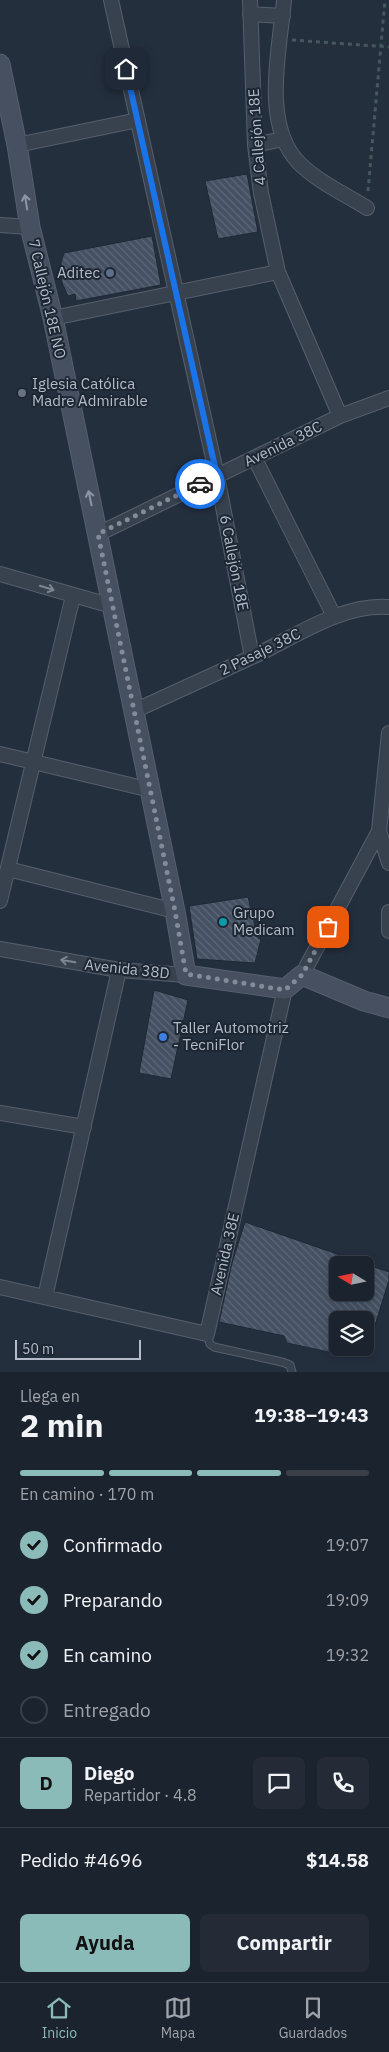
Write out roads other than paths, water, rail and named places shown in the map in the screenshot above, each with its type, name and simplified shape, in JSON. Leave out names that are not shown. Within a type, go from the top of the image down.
[{"type":"street","name":"6 Callejón 18E","points":[[111,0],[217,476],[252,657]]},
{"type":"street","points":[[284,0],[276,114],[283,139],[299,163],[321,180],[367,208]]},
{"type":"street","points":[[250,7],[283,16]]},
{"type":"street","name":"4 Callejón 18E","points":[[250,7],[255,145],[261,194],[278,272],[340,416]]},
{"type":"street","name":"7 Callejón 18E NO","points":[[0,68],[17,145],[30,226],[53,318],[151,790],[186,974]]},
{"type":"street","points":[[17,145],[138,120]]},
{"type":"street","points":[[255,145],[283,139]]},
{"type":"street","points":[[0,225],[30,226]]},
{"type":"street","points":[[53,318],[278,272]]},
{"type":"street","name":"Avenida 38C","points":[[98,534],[340,416],[389,398]]},
{"type":"street","points":[[255,459],[334,616]]},
{"type":"street","points":[[0,574],[112,606]]},
{"type":"street","points":[[0,901],[72,596]]},
{"type":"street","name":"2 Pasaje 38C","points":[[134,710],[252,657],[334,616],[377,606],[389,607]]},
{"type":"street","points":[[285,990],[302,975],[379,831],[389,733]]},
{"type":"street","points":[[0,754],[151,790]]},
{"type":"street","points":[[379,831],[389,863]]},
{"type":"street","points":[[8,869],[175,911]]},
{"type":"street","points":[[389,912],[389,931]]},
{"type":"street","name":"Avenida 38D","points":[[0,949],[119,970],[186,974],[285,990]]},
{"type":"street","points":[[45,1297],[119,970]]},
{"type":"street","points":[[302,975],[364,1001],[389,1008]]},
{"type":"street","name":"Avenida 38E","points":[[207,1334],[285,990]]},
{"type":"street","points":[[0,1113],[84,1127]]},
{"type":"street","points":[[0,1287],[207,1334]]},
{"type":"lane","points":[[207,1334],[210,1344],[214,1347],[282,1362],[290,1365],[292,1372]]},
{"type":"place","name":"Aditec","points":[[110,273]]},
{"type":"place","name":"Iglesia Católica Madre Admirable","points":[[22,393]]},
{"type":"place","name":"Grupo Medicam","points":[[223,922]]},
{"type":"place","name":"Taller Automotriz - TecniFlor","points":[[163,1037]]}]
